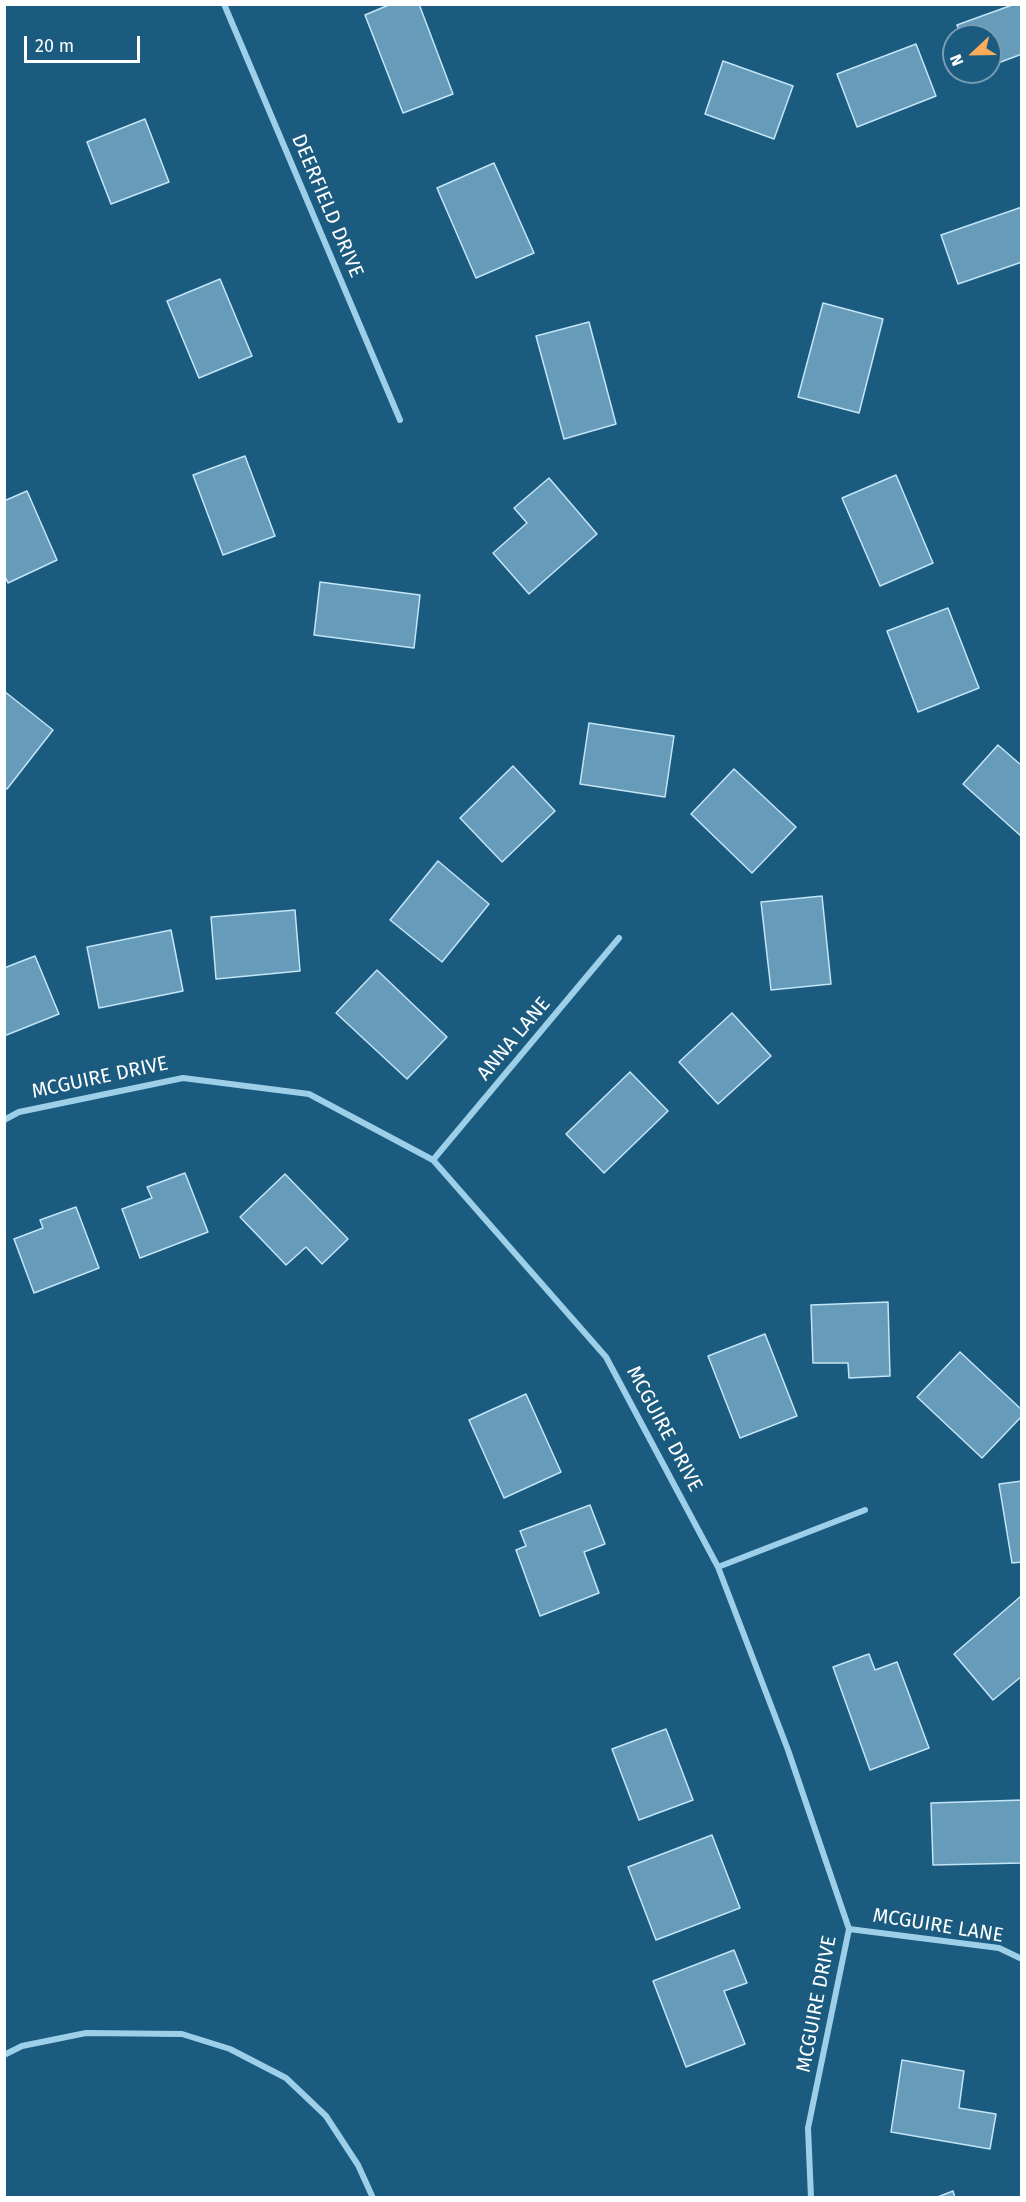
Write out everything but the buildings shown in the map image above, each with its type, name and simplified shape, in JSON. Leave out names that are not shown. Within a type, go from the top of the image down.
[{"type":"street","name":"DEERFIELD DRIVE","points":[[224,4],[400,420]]},
{"type":"street","name":"ANNA LANE","points":[[433,1160],[619,938]]},
{"type":"street","name":"MCGUIRE DRIVE","points":[[4,1120],[19,1112],[183,1078],[309,1094],[433,1160],[606,1357],[718,1567],[788,1750],[849,1929],[808,2128],[811,2198]]},
{"type":"street","points":[[718,1567],[865,1510]]},
{"type":"street","name":"MCGUIRE LANE","points":[[849,1929],[999,1948],[1022,1959]]},
{"type":"street","points":[[4,2055],[22,2046],[86,2033],[182,2034],[230,2049],[286,2078],[326,2116],[358,2165],[374,2198]]}]
